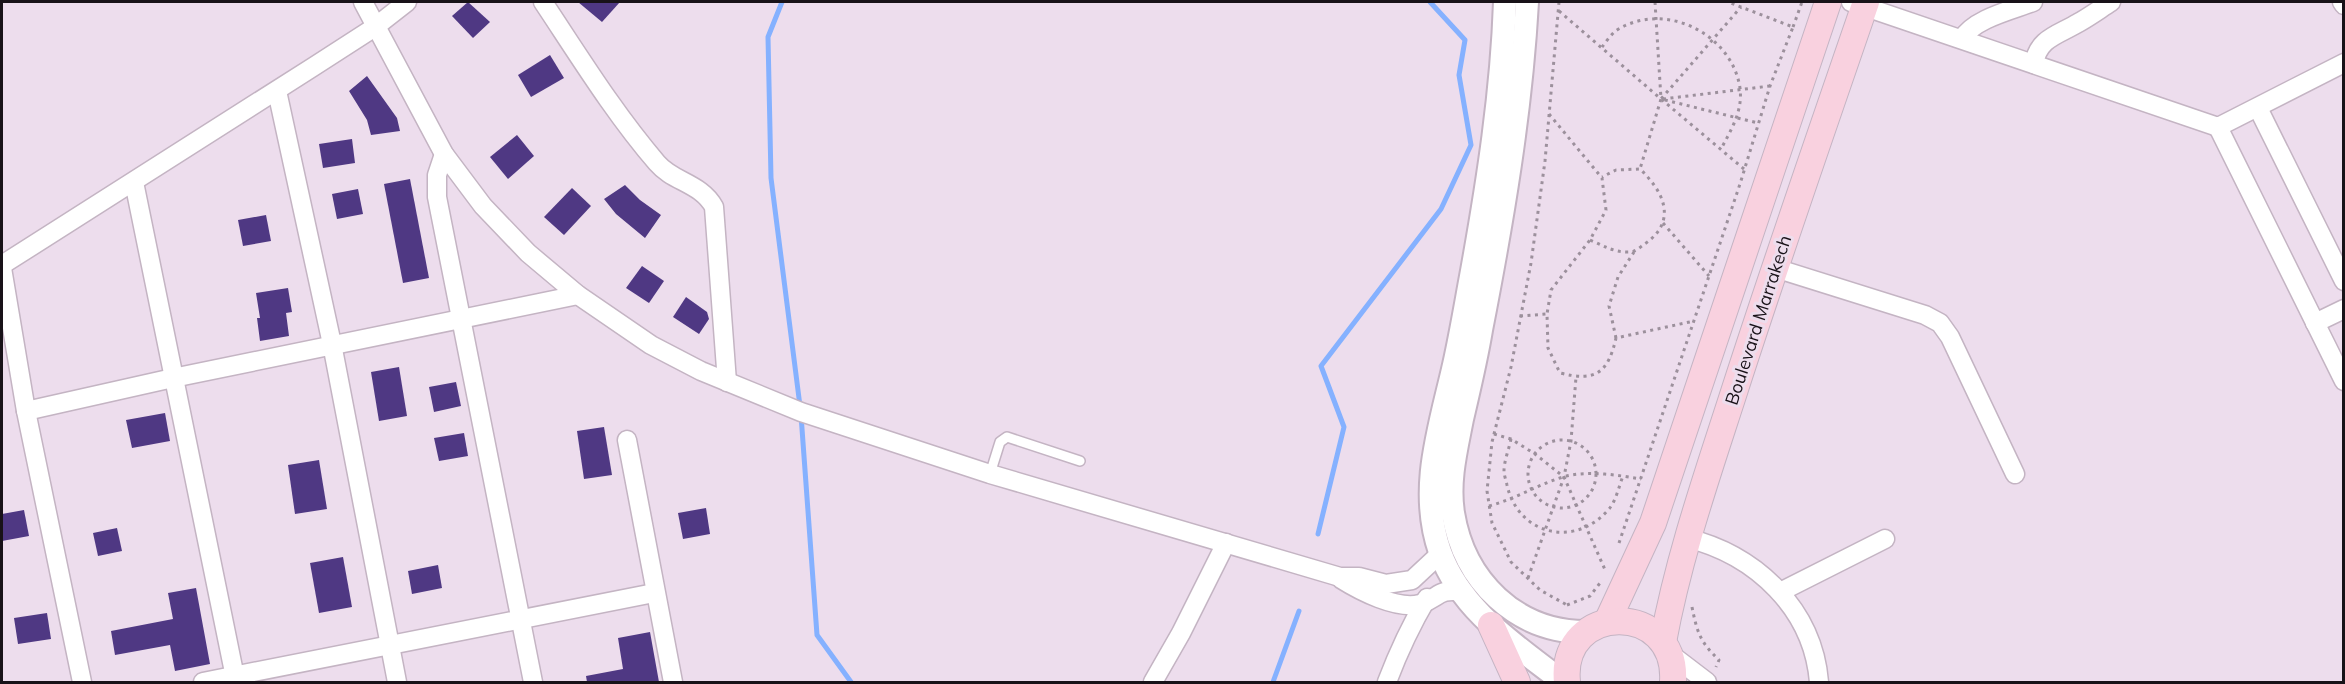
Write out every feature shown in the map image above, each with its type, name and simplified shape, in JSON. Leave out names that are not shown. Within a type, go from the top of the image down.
[{"type":"main road","name":"Boulevard Marrakech","points":[[1565,682],[1571,650],[1615,574],[1653,524],[1828,2]]},
{"type":"main road","name":"Boulevard Marrakech","points":[[1673,682],[1673,667],[1666,648],[1670,601],[1687,538],[1861,3]]},
{"type":"main road","points":[[1585,628],[1619,620],[1638,624],[1654,633],[1666,648]]},
{"type":"main road","points":[[1491,625],[1517,682]]},
{"type":"street","points":[[363,2],[444,154],[476,198],[528,253],[578,295],[651,345],[701,371],[801,412],[990,474],[1340,578],[1363,591],[1403,605],[1424,602],[1439,592],[1464,592]]},
{"type":"street","points":[[82,682],[26,411],[2,266],[277,91],[375,27],[407,2]]},
{"type":"street","points":[[543,2],[604,93],[659,166],[708,196],[714,207],[727,382]]},
{"type":"street","points":[[1505,2],[1497,115],[1464,317],[1431,471],[1432,511],[1441,553],[1464,592],[1491,625],[1565,682]]},
{"type":"street","points":[[1527,2],[1506,187],[1478,348],[1456,446],[1451,497],[1455,522],[1463,548],[1489,590],[1506,607],[1535,623],[1585,628]]},
{"type":"street","points":[[1962,39],[1967,31],[1977,24],[2033,2]]},
{"type":"street","points":[[2034,64],[2039,48],[2050,36],[2075,25],[2111,2]]},
{"type":"street","points":[[1861,3],[2218,127],[2343,63]]},
{"type":"street","points":[[277,91],[332,344],[397,682]]},
{"type":"street","points":[[2258,108],[2343,281]]},
{"type":"street","points":[[2218,127],[2343,381]]},
{"type":"street","points":[[444,154],[437,175],[437,197],[532,682]]},
{"type":"street","points":[[134,182],[235,679]]},
{"type":"street","points":[[1775,268],[1925,315],[1940,323],[1950,337],[2014,474]]},
{"type":"street","points":[[26,411],[332,344],[578,295]]},
{"type":"street","points":[[2315,323],[2343,309]]},
{"type":"street","points":[[627,440],[672,682]]},
{"type":"street","points":[[1687,538],[1722,549],[1738,557],[1754,567],[1780,592],[1802,624],[1809,641],[1819,682]]},
{"type":"street","points":[[1780,592],[1885,539]]},
{"type":"street","points":[[1153,682],[1181,633],[1226,543]]},
{"type":"street","points":[[1396,658],[1406,590],[1441,553]]},
{"type":"street","points":[[1340,578],[1359,578],[1386,584],[1423,578],[1430,588],[1414,617],[1388,682]]},
{"type":"street","points":[[203,682],[235,679],[654,592]]},
{"type":"street","points":[[1666,648],[1711,677]]},
{"type":"lane","points":[[990,474],[1000,442],[1007,437],[1080,461]]},
{"type":"path","points":[[1559,2],[1536,229],[1494,434],[1487,491],[1492,523],[1511,562],[1540,590],[1567,606],[1585,628]]},
{"type":"path","points":[[1640,169],[1661,99],[1655,2]]},
{"type":"path","points":[[1728,2],[1792,27]]},
{"type":"path","points":[[1618,546],[1770,86],[1802,2]]},
{"type":"path","points":[[1661,99],[1741,7]]},
{"type":"path","points":[[1559,10],[1744,169]]},
{"type":"path","points":[[1602,47],[1616,31],[1633,22],[1656,18],[1678,19],[1695,26],[1713,39],[1732,60],[1740,90],[1737,118],[1721,149]]},
{"type":"path","points":[[1661,99],[1770,86]]},
{"type":"path","points":[[1661,99],[1758,123]]},
{"type":"path","points":[[1549,114],[1602,178],[1606,210],[1590,240],[1551,290],[1547,314],[1548,348],[1560,373],[1576,377],[1598,374],[1611,361],[1616,338],[1609,306],[1618,277],[1634,252],[1655,237],[1663,223],[1665,202],[1654,182],[1640,169],[1616,170],[1602,178]]},
{"type":"path","points":[[1663,223],[1709,276]]},
{"type":"path","points":[[1590,240],[1615,251],[1634,252]]},
{"type":"path","points":[[1520,316],[1547,314]]},
{"type":"path","points":[[1616,338],[1694,321]]},
{"type":"path","points":[[1528,578],[1564,477],[1571,441],[1576,377]]},
{"type":"path","points":[[1494,434],[1511,440],[1535,454],[1564,477],[1587,527],[1615,574],[1590,596],[1567,606]]},
{"type":"path","points":[[1511,440],[1504,471],[1510,501],[1524,519],[1546,530],[1566,533],[1587,527],[1610,509],[1623,476]]},
{"type":"path","points":[[1553,441],[1571,441],[1586,450],[1592,457],[1597,474],[1587,499],[1563,509],[1554,508],[1538,499],[1532,491],[1528,475],[1529,466],[1535,454],[1545,445],[1553,441]]},
{"type":"path","points":[[1489,506],[1510,501],[1564,477],[1597,474],[1641,479]]},
{"type":"path","points":[[1670,601],[1692,607],[1697,634],[1719,660],[1711,677]]},
{"type":"building","points":[[468,2],[490,22],[473,38],[452,16]]},
{"type":"building","points":[[578,2],[620,2],[602,22]]},
{"type":"building","points":[[550,55],[564,78],[531,97],[518,75]]},
{"type":"building","points":[[367,76],[397,118],[400,131],[371,135],[367,120],[349,91]]},
{"type":"building","points":[[517,135],[534,156],[508,179],[490,157]]},
{"type":"building","points":[[352,139],[355,163],[323,168],[319,144]]},
{"type":"building","points":[[410,179],[429,278],[403,283],[384,184]]},
{"type":"building","points":[[625,185],[640,200],[661,215],[645,238],[616,214],[604,199]]},
{"type":"building","points":[[572,188],[591,206],[564,235],[544,217]]},
{"type":"building","points":[[358,189],[363,214],[337,219],[332,194]]},
{"type":"building","points":[[266,215],[271,241],[243,246],[238,220]]},
{"type":"building","points":[[642,266],[664,281],[649,303],[626,288]]},
{"type":"building","points":[[288,288],[292,312],[286,313],[289,336],[260,341],[257,318],[260,318],[256,293]]},
{"type":"building","points":[[686,297],[707,312],[709,319],[699,334],[673,317]]},
{"type":"building","points":[[399,367],[407,416],[379,421],[371,372]]},
{"type":"building","points":[[456,382],[461,406],[434,412],[429,387]]},
{"type":"building","points":[[165,413],[170,441],[132,448],[126,420]]},
{"type":"building","points":[[604,427],[612,475],[584,479],[577,431]]},
{"type":"building","points":[[464,433],[468,456],[439,461],[434,438]]},
{"type":"building","points":[[319,460],[327,509],[295,514],[288,465]]},
{"type":"building","points":[[706,508],[710,534],[683,539],[678,513]]},
{"type":"building","points":[[24,510],[29,536],[2,541],[2,514]]},
{"type":"building","points":[[117,528],[122,551],[98,556],[93,533]]},
{"type":"building","points":[[343,557],[352,607],[319,613],[310,563]]},
{"type":"building","points":[[438,565],[442,588],[412,594],[408,571]]},
{"type":"building","points":[[196,588],[210,664],[175,671],[170,645],[115,655],[111,631],[173,619],[168,593]]},
{"type":"building","points":[[47,613],[51,639],[18,644],[14,618]]},
{"type":"building","points":[[650,632],[659,682],[587,682],[586,676],[623,669],[618,638]]},
{"type":"waterway","points":[[782,2],[768,37],[771,178],[800,406]]},
{"type":"waterway","points":[[1318,534],[1344,427],[1321,366],[1441,209],[1471,145],[1459,75],[1465,40],[1430,2]]},
{"type":"waterway","points":[[801,415],[817,635],[851,682]]},
{"type":"waterway","points":[[1273,682],[1299,611]]}]
